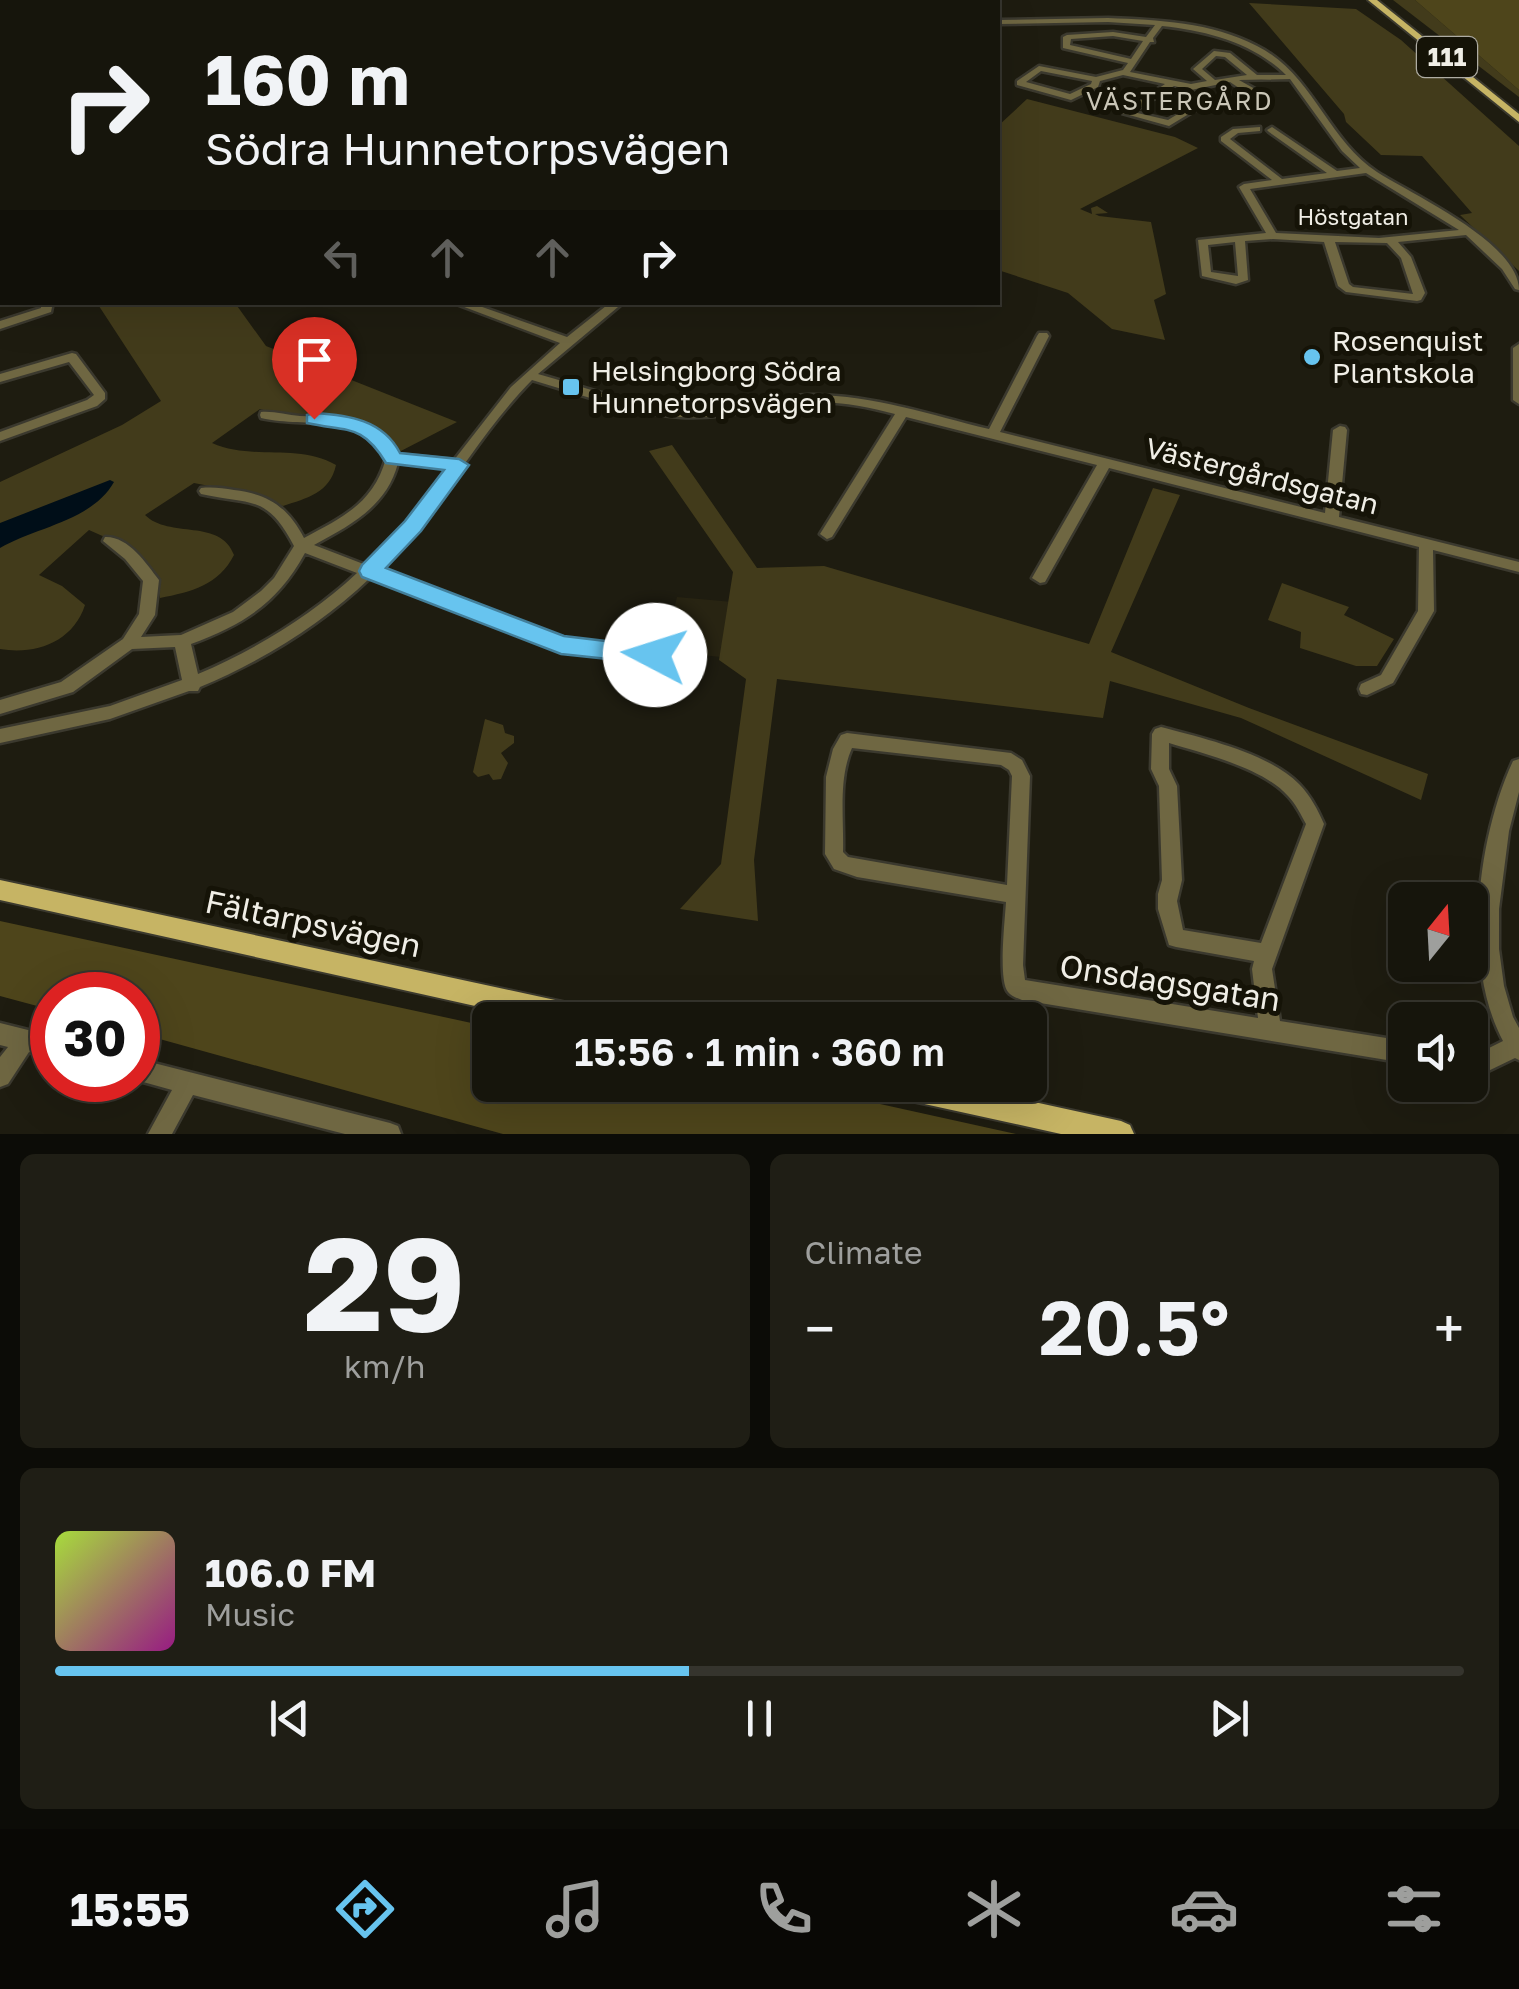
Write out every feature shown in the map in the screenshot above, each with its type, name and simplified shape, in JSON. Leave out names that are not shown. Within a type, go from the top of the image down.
[{"type":"main road","name":"111","points":[[1372,0],[1519,119]]},
{"type":"main road","name":"111","points":[[1382,0],[1519,108]]},
{"type":"main road","name":"Fältarpsvägen","points":[[6,893],[509,1002]]},
{"type":"main road","points":[[975,1102],[1121,1134]]},
{"type":"street","points":[[1000,22],[1160,23],[1249,46],[1277,62],[1293,77],[1343,147],[1368,170],[1466,232],[1496,256],[1519,287]]},
{"type":"street","points":[[1124,72],[1160,23]]},
{"type":"street","points":[[1131,61],[1072,50],[1066,46],[1067,37],[1112,34],[1151,40]]},
{"type":"street","points":[[1214,82],[1197,69],[1214,52],[1227,55],[1255,76]]},
{"type":"street","points":[[1096,79],[1095,85],[1071,97],[1020,83],[1039,68],[1096,79],[1124,72],[1194,87],[1255,76],[1293,77]]},
{"type":"street","points":[[1231,79],[1246,90]]},
{"type":"street","points":[[1154,95],[1194,108],[1172,122],[1126,114],[1154,95],[1172,84]]},
{"type":"street","name":"Höstgatan","points":[[1257,129],[1236,131],[1224,140],[1279,181]]},
{"type":"street","name":"Höstgatan","points":[[1272,130],[1335,174]]},
{"type":"street","name":"Höstgatan","points":[[1368,170],[1244,187],[1272,236],[1391,241],[1466,232]]},
{"type":"street","points":[[1240,240],[1244,278],[1236,281],[1206,274],[1200,244],[1272,236]]},
{"type":"street","points":[[1329,240],[1344,286],[1350,290],[1417,298],[1419,293],[1406,257],[1391,241]]},
{"type":"street","points":[[0,326],[44,311],[48,305]]},
{"type":"street","points":[[465,305],[570,342]]},
{"type":"street","points":[[0,736],[117,713],[192,686],[295,629],[370,571],[413,526],[530,375],[615,305]]},
{"type":"street","points":[[994,434],[1043,336]]},
{"type":"street","points":[[1519,348],[1519,400]]},
{"type":"street","points":[[0,378],[72,357],[101,396],[92,403],[0,437]]},
{"type":"street","name":"Västergårdsgatan","points":[[530,375],[667,412],[721,412],[819,398],[903,412],[1519,567]]},
{"type":"street","points":[[827,534],[903,412]]},
{"type":"street","points":[[129,643],[182,641],[245,614],[272,593],[301,546],[374,500],[386,485],[393,458],[384,441],[355,424],[314,419],[285,421],[266,415]]},
{"type":"street","points":[[1332,519],[1340,430]]},
{"type":"street","points":[[393,458],[459,465]]},
{"type":"street","points":[[1040,578],[1104,463]]},
{"type":"street","points":[[206,490],[270,503],[288,517],[301,546],[561,645],[655,655]]},
{"type":"street","points":[[0,707],[67,687],[129,643],[147,615],[151,580],[130,554],[110,542]]},
{"type":"street","points":[[1367,689],[1387,680],[1426,611],[1426,544]]},
{"type":"street","points":[[182,641],[192,686]]},
{"type":"street","points":[[1267,954],[1176,938],[1170,922],[1167,889],[1172,880],[1172,861],[1168,786],[1160,769],[1161,734],[1211,748],[1281,780],[1292,788],[1315,824],[1262,969],[1271,1032]]},
{"type":"street","name":"Onsdagsgatan","points":[[1014,895],[856,869],[841,862],[834,854],[839,748],[847,740],[1005,758],[1016,765],[1022,776],[1014,895],[1014,978],[1022,990],[1388,1049]]},
{"type":"street","points":[[1488,1060],[1518,1047],[1499,1005],[1490,906],[1498,831],[1519,766]]},
{"type":"street","points":[[0,1034],[30,1041]]},
{"type":"street","points":[[0,1076],[25,1040]]},
{"type":"street","points":[[160,1076],[365,1131],[390,1134]]},
{"type":"street","points":[[159,1134],[188,1084]]},
{"type":"shaded area","points":[[1393,0],[1415,0],[1519,90],[1519,97]]},
{"type":"shaded area","points":[[1415,0],[1519,0],[1519,90]]},
{"type":"shaded area","points":[[1249,3],[1356,9],[1401,40],[1519,146],[1519,271],[1460,215],[1472,213],[1422,156],[1381,155],[1346,122],[1344,114]]},
{"type":"shaded area","points":[[1027,99],[1175,137],[1198,148],[1080,209],[1092,214],[1091,208],[1097,206],[1108,213],[1095,214],[1099,216],[1151,222],[1166,294],[1154,300],[1165,340],[1112,329],[1068,293],[1000,271],[1000,124]]},
{"type":"shaded area","points":[[98,305],[236,305],[266,346],[457,422],[397,453],[385,438],[353,421],[260,409],[212,443],[243,451],[321,458],[336,465],[323,488],[283,506],[260,496],[194,483],[145,515],[167,526],[218,537],[234,555],[212,580],[193,590],[160,598],[145,562],[125,547],[89,530],[39,575],[62,586],[85,605],[72,628],[40,647],[0,649],[0,482],[122,425],[161,401]]},
{"type":"shaded area","points":[[672,445],[757,568],[824,566],[1089,644],[1153,488],[1180,495],[1111,652],[1428,774],[1421,800],[1241,718],[1110,681],[1103,718],[777,679],[754,860],[758,921],[680,909],[721,864],[746,679],[719,660],[733,572],[649,451]]},
{"type":"shaded area","points":[[110,480],[114,482],[92,506],[0,548],[0,523]]},
{"type":"shaded area","points":[[1282,583],[1349,607],[1344,615],[1394,639],[1377,666],[1356,666],[1300,648],[1301,632],[1268,620]]},
{"type":"shaded area","points":[[677,597],[733,602],[721,657],[663,651]]},
{"type":"shaded area","points":[[485,719],[503,725],[505,733],[514,736],[514,743],[501,753],[508,763],[501,779],[493,780],[489,774],[478,777],[473,772]]},
{"type":"shaded area","points":[[0,921],[472,1023],[472,1102],[871,1102],[1016,1134],[503,1134],[160,1039],[160,972],[30,972],[30,1004],[0,996]]},
{"type":"place","name":"Rosenquist Plantskola","points":[[1312,357]]},
{"type":"place","name":"Helsingborg Södra Hunnetorpsvägen","points":[[571,387]]},
{"type":"district","name":"VÄSTERGÅRD","points":[[1180,101]]},
{"type":"route","points":[[314,419],[338,420],[370,430],[384,441],[393,458],[459,465],[413,526],[370,571],[561,645],[655,655]]}]
